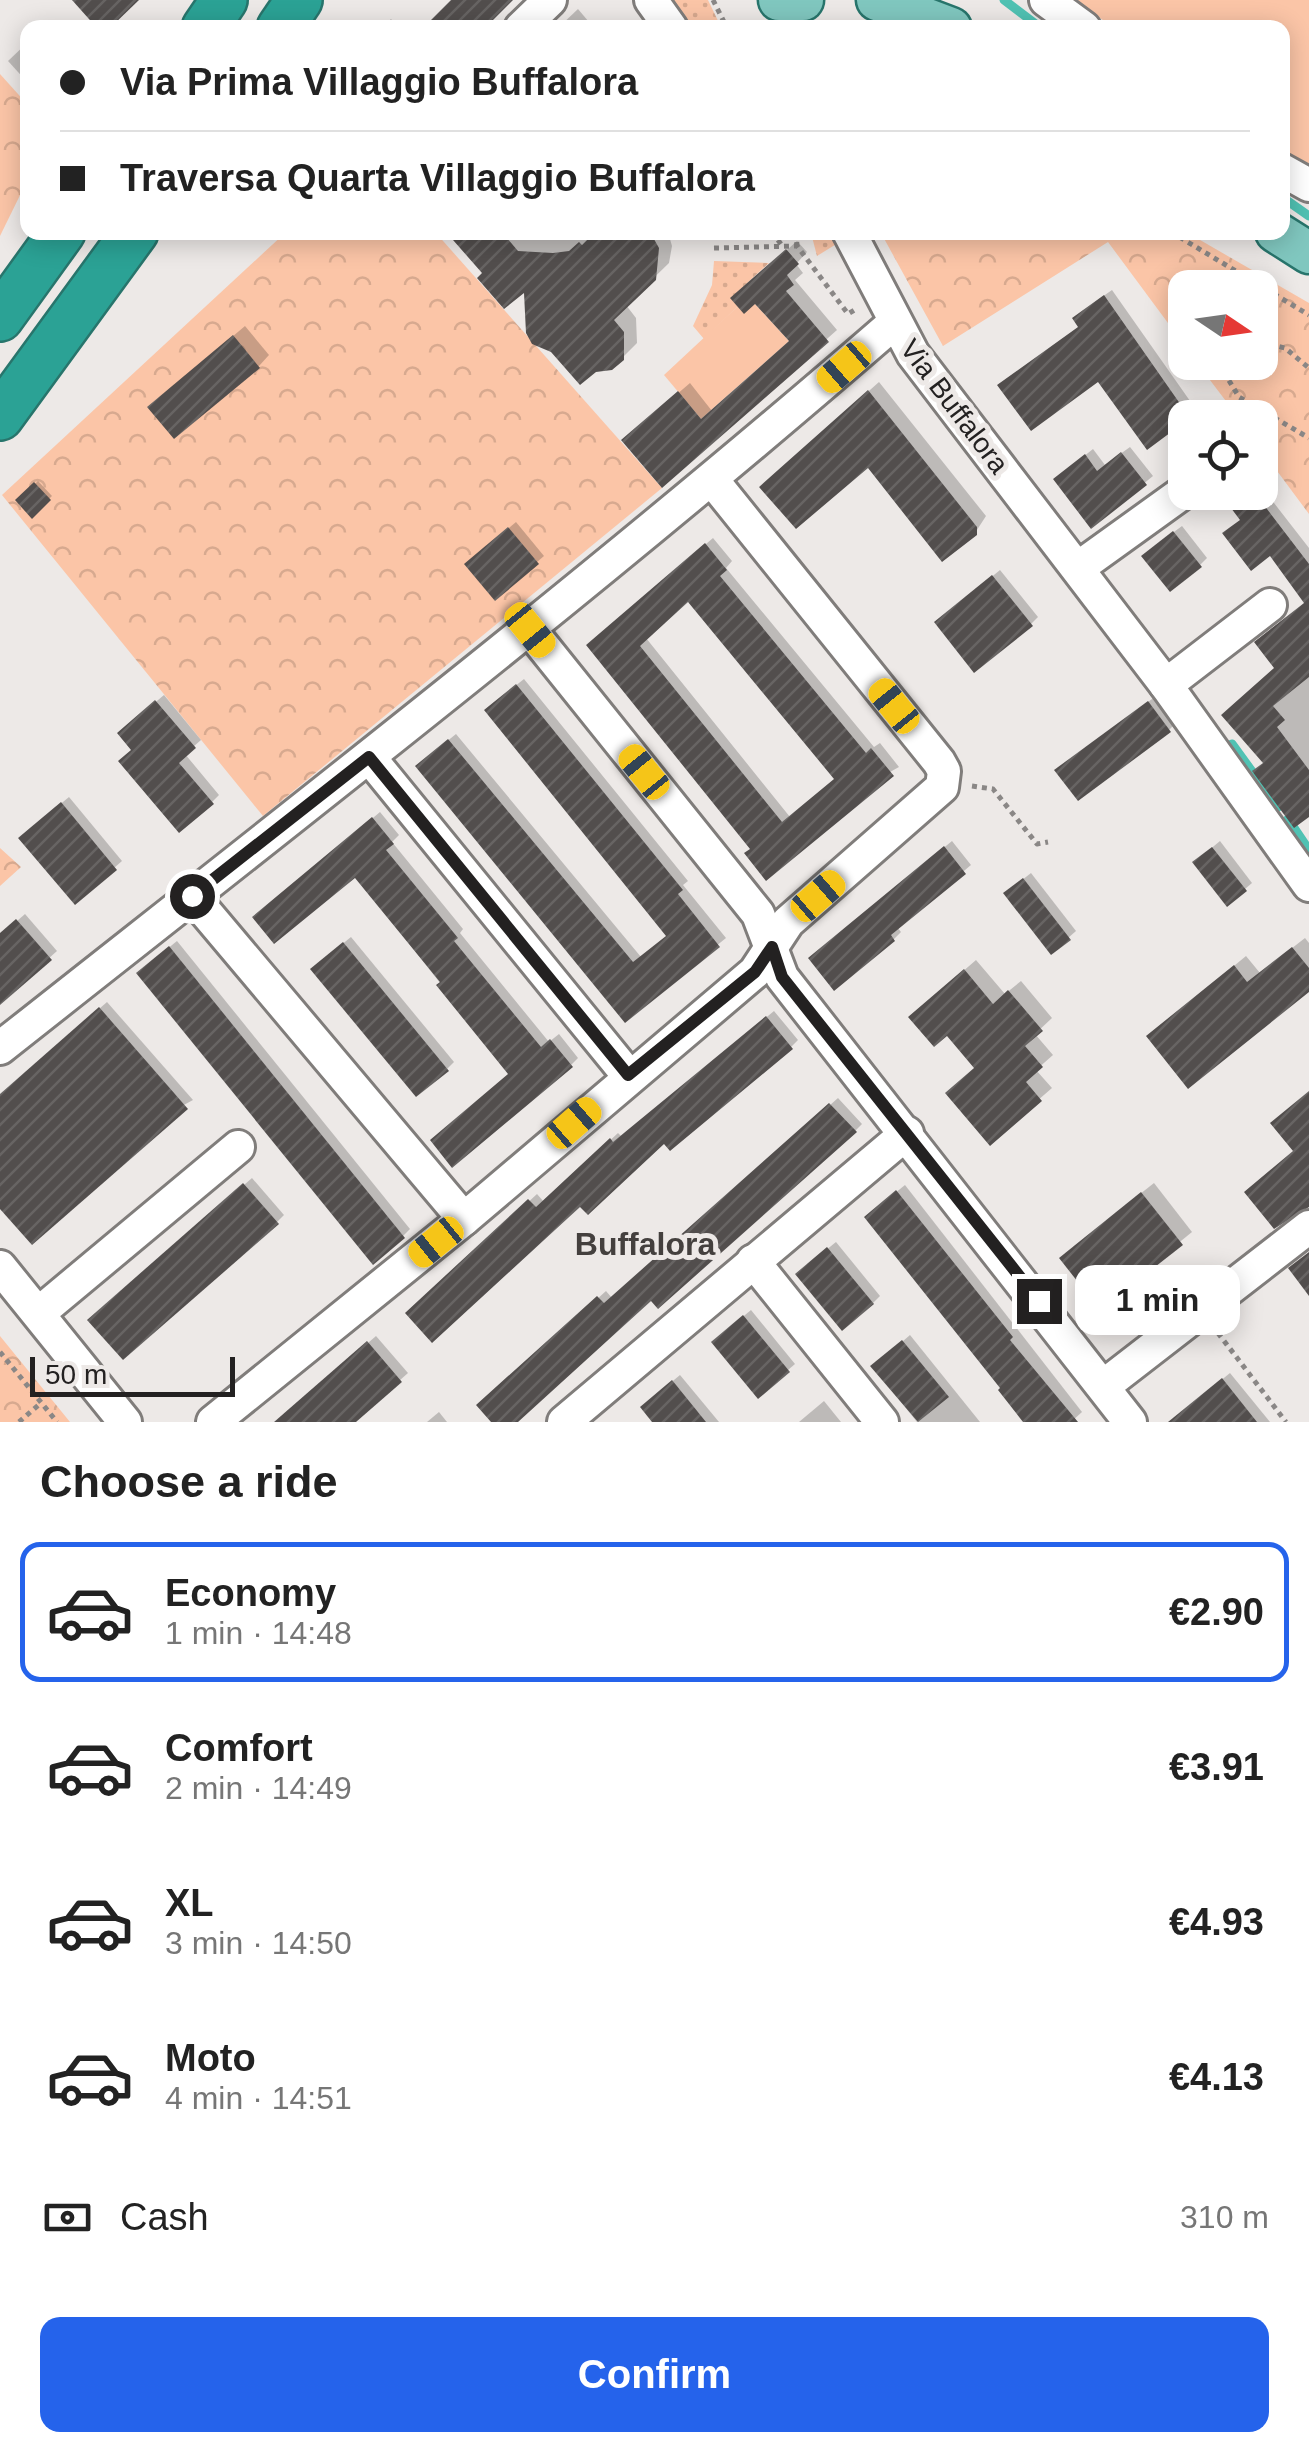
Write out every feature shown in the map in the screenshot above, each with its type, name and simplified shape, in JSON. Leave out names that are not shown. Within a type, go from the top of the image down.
[{"type":"highway","points":[[0,318],[56,240]]},
{"type":"highway","points":[[0,417],[128,240]]},
{"type":"main road","points":[[780,0],[803,0]]},
{"type":"main road","points":[[877,0],[932,20]]},
{"type":"main road","points":[[928,0],[947,20]]},
{"type":"main road","points":[[1288,240],[1309,254]]},
{"type":"street","points":[[530,20],[550,0]]},
{"type":"street","points":[[650,0],[666,20]]},
{"type":"street","points":[[1046,0],[1073,20]]},
{"type":"street","name":"Via Buffalora","points":[[853,240],[913,354],[1166,685],[1309,884]]},
{"type":"street","points":[[0,1048],[530,630],[712,481],[894,323]]},
{"type":"street","points":[[214,1422],[464,1219],[628,1075],[755,972],[788,922],[936,794],[944,779],[939,762],[712,481]]},
{"type":"street","points":[[1078,568],[1168,502]]},
{"type":"street","points":[[1166,685],[1270,605]]},
{"type":"street","points":[[530,630],[758,914],[782,977],[1131,1421]]},
{"type":"street","points":[[369,757],[628,1075]]},
{"type":"street","points":[[192,896],[464,1219]]},
{"type":"street","points":[[585,1415],[754,1261],[907,1133]]},
{"type":"street","points":[[39,1313],[238,1147]]},
{"type":"street","points":[[1105,1386],[1309,1227]]},
{"type":"street","points":[[754,1261],[882,1422]]},
{"type":"street","points":[[0,1267],[126,1422]]},
{"type":"path","points":[[778,240],[783,246]]},
{"type":"path","points":[[797,240],[797,246],[848,314],[868,303]]},
{"type":"path","points":[[1185,240],[1309,314]]},
{"type":"path","points":[[714,248],[797,246]]},
{"type":"path","points":[[1278,346],[1309,368]]},
{"type":"path","points":[[1229,380],[1239,396],[1309,438]]},
{"type":"path","points":[[944,779],[993,790],[1037,844],[1048,842]]},
{"type":"path","points":[[1201,1311],[1286,1422]]},
{"type":"path","points":[[0,1352],[57,1422]]},
{"type":"path","points":[[19,1422],[42,1403]]},
{"type":"green space","points":[[669,0],[708,0],[718,20],[685,20]]},
{"type":"green space","points":[[1074,0],[1309,0],[1309,169],[1290,154],[1290,20],[1103,20]]},
{"type":"green space","points":[[0,74],[20,96],[20,195],[0,236]]},
{"type":"green space","points":[[277,240],[442,240],[662,488],[263,816],[2,495]]},
{"type":"green space","points":[[813,240],[836,240],[838,243],[817,256]]},
{"type":"green space","points":[[885,240],[1200,240],[1252,270],[1168,270],[1168,323],[1108,242],[943,346]]},
{"type":"green space","points":[[714,261],[769,263],[731,298],[738,306],[704,339],[693,326],[712,285]]},
{"type":"green space","points":[[1278,285],[1309,303],[1309,514],[1278,472],[1278,400],[1225,400],[1210,380],[1278,380]]},
{"type":"green space","points":[[755,304],[789,341],[701,419],[664,375],[738,306]]},
{"type":"green space","points":[[0,848],[21,867],[0,886]]},
{"type":"green space","points":[[0,1336],[70,1422],[0,1422]]},
{"type":"building","points":[[72,0],[139,0],[118,20],[90,20]]},
{"type":"building","points":[[451,0],[513,0],[493,20],[431,20]]},
{"type":"building","points":[[453,240],[509,240],[518,251],[553,253],[569,251],[587,240],[654,240],[659,248],[656,280],[614,320],[624,332],[624,360],[612,370],[596,372],[580,385],[551,352],[532,344],[526,333],[524,293],[504,309],[477,278],[482,273]]},
{"type":"building","points":[[786,249],[799,264],[787,275],[794,285],[786,291],[829,342],[662,488],[621,440],[678,391],[701,419],[789,341],[755,304],[744,314],[730,298]]},
{"type":"building","points":[[1104,295],[1177,400],[1168,400],[1168,434],[1147,450],[1098,382],[1031,431],[997,385],[1078,327],[1072,318]]},
{"type":"building","points":[[233,335],[260,368],[174,439],[147,407]]},
{"type":"building","points":[[868,390],[977,527],[977,535],[942,562],[868,468],[796,529],[759,487]]},
{"type":"building","points":[[1121,452],[1147,485],[1091,529],[1053,479],[1085,454],[1097,471]]},
{"type":"building","points":[[34,482],[51,500],[32,519],[15,500]]},
{"type":"building","points":[[1232,510],[1268,510],[1309,564],[1309,677],[1273,706],[1285,720],[1277,727],[1309,770],[1309,817],[1294,828],[1252,771],[1263,763],[1221,715],[1274,668],[1254,642],[1304,603],[1270,556],[1251,571],[1222,533],[1240,520]]},
{"type":"building","points":[[508,527],[539,564],[495,601],[464,564]]},
{"type":"building","points":[[1173,531],[1202,567],[1170,592],[1141,556]]},
{"type":"building","points":[[705,543],[727,570],[720,576],[866,753],[871,748],[894,776],[766,881],[744,853],[750,849],[586,645]],"holes":[[[688,602],[834,779],[782,822],[640,646]]]},
{"type":"building","points":[[992,575],[1033,626],[974,673],[934,622]]},
{"type":"building","points":[[516,684],[683,890],[678,894],[720,947],[625,1023],[415,766],[448,739],[633,962],[666,936],[484,710]]},
{"type":"building","points":[[155,700],[196,748],[179,763],[214,804],[179,833],[118,761],[131,750],[117,733]]},
{"type":"building","points":[[1148,701],[1171,732],[1078,801],[1054,770]]},
{"type":"building","points":[[61,802],[117,870],[75,905],[18,838]]},
{"type":"building","points":[[372,817],[394,844],[386,850],[458,938],[454,941],[541,1047],[550,1039],[573,1067],[452,1168],[430,1140],[508,1074],[436,985],[440,982],[355,878],[274,944],[252,917]]},
{"type":"building","points":[[944,846],[966,874],[891,935],[895,941],[834,991],[808,958]]},
{"type":"building","points":[[1212,847],[1247,891],[1227,907],[1192,862]]},
{"type":"building","points":[[1023,878],[1071,940],[1051,955],[1003,893]]},
{"type":"building","points":[[16,919],[52,960],[0,1005],[0,933]]},
{"type":"building","points":[[343,942],[449,1071],[416,1097],[310,969]]},
{"type":"building","points":[[169,946],[405,1238],[373,1265],[136,973]]},
{"type":"building","points":[[1292,947],[1309,968],[1309,992],[1188,1089],[1146,1036],[1234,965],[1247,982]]},
{"type":"building","points":[[964,969],[993,1004],[1008,990],[1043,1031],[1025,1046],[1043,1067],[1026,1082],[1042,1101],[990,1146],[945,1093],[974,1068],[947,1036],[934,1047],[908,1017]]},
{"type":"building","points":[[99,1007],[188,1109],[32,1245],[0,1209],[0,1094]]},
{"type":"building","points":[[766,1016],[793,1049],[670,1151],[664,1144],[588,1215],[580,1207],[432,1343],[405,1313],[528,1199],[536,1207],[610,1138],[613,1142]]},
{"type":"building","points":[[1309,1091],[1309,1207],[1274,1229],[1244,1192],[1293,1151],[1270,1123]]},
{"type":"building","points":[[829,1103],[857,1132],[658,1309],[651,1301],[518,1422],[491,1422],[476,1405],[597,1296],[604,1303]]},
{"type":"building","points":[[243,1183],[279,1224],[123,1360],[87,1320]]},
{"type":"building","points":[[896,1190],[1078,1422],[1023,1422],[864,1217]]},
{"type":"building","points":[[1141,1192],[1183,1245],[1100,1310],[1059,1258]]},
{"type":"building","points":[[827,1247],[874,1304],[842,1331],[795,1274]]},
{"type":"building","points":[[1309,1252],[1309,1296],[1288,1268]]},
{"type":"building","points":[[743,1315],[790,1372],[758,1399],[711,1342]]},
{"type":"building","points":[[902,1340],[949,1397],[918,1422],[870,1366]]},
{"type":"building","points":[[367,1341],[402,1382],[356,1422],[274,1422]]},
{"type":"building","points":[[1222,1378],[1257,1422],[1168,1422]]},
{"type":"building","points":[[672,1380],[706,1422],[652,1422],[640,1407]]},
{"type":"waterway","points":[[1004,0],[1030,20]]},
{"type":"waterway","points":[[1290,203],[1309,216]]},
{"type":"waterway","points":[[1232,744],[1278,807]]},
{"type":"waterway","points":[[1288,819],[1309,850]]},
{"type":"district","name":"Buffalora","points":[[645,1244]]},
{"type":"route","points":[[192,896],[369,757],[628,1075],[755,972],[772,947],[782,977],[1039,1301]]}]
